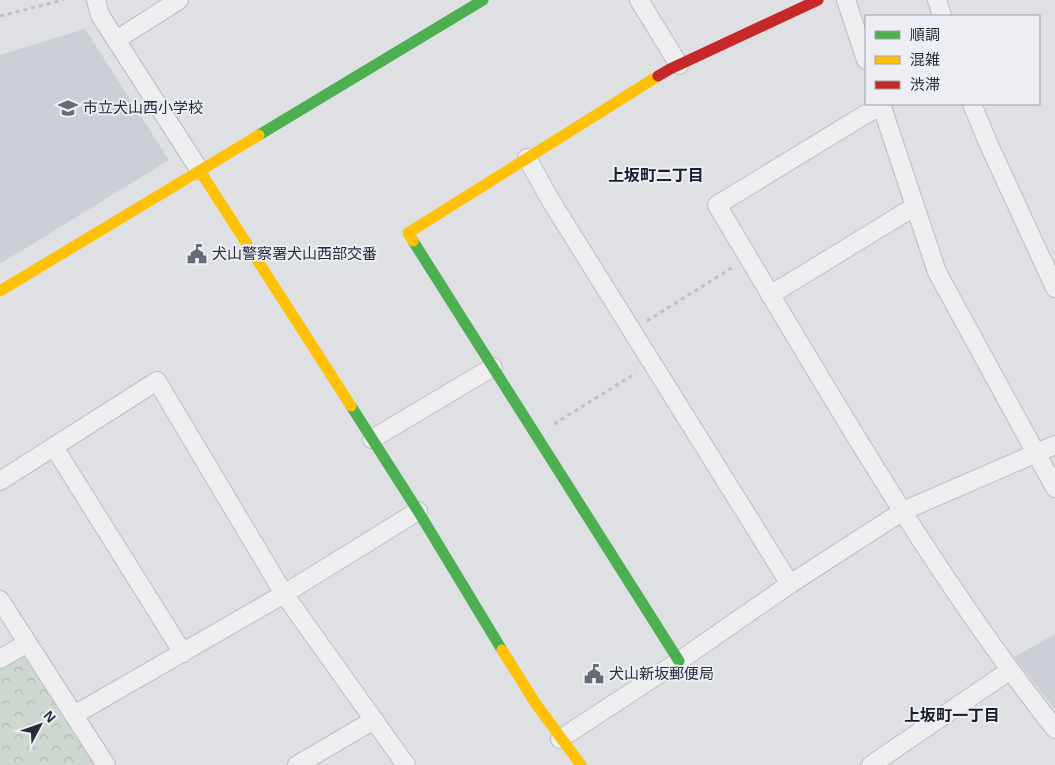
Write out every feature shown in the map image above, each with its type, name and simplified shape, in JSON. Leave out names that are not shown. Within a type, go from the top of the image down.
[{"type":"street","points":[[96,0],[100,15],[418,511],[510,663],[560,739],[580,765]]},
{"type":"street","points":[[116,40],[178,0]]},
{"type":"street","points":[[0,291],[484,0]]},
{"type":"street","points":[[639,0],[679,65]]},
{"type":"street","points":[[679,661],[408,233],[679,65],[818,0]]},
{"type":"street","points":[[846,0],[865,57]]},
{"type":"street","points":[[937,0],[942,15]]},
{"type":"street","points":[[879,105],[717,205],[903,511],[1009,671],[1055,729]]},
{"type":"street","points":[[881,105],[937,272],[1055,488]]},
{"type":"street","points":[[972,105],[1055,288]]},
{"type":"street","points":[[527,158],[551,201],[651,363],[790,584]]},
{"type":"street","points":[[770,295],[914,207]]},
{"type":"street","points":[[372,439],[493,367]]},
{"type":"street","points":[[0,481],[157,381],[284,594],[406,765]]},
{"type":"street","points":[[560,739],[679,661],[790,584],[903,511],[1055,445]]},
{"type":"street","points":[[54,447],[183,652]]},
{"type":"street","points":[[74,715],[284,594],[418,511]]},
{"type":"street","points":[[0,600],[106,765]]},
{"type":"street","points":[[0,659],[27,642]]},
{"type":"street","points":[[871,765],[1009,671]]},
{"type":"street","points":[[297,765],[374,720]]},
{"type":"path","points":[[0,16],[63,0]]},
{"type":"path","points":[[632,330],[748,257]]},
{"type":"path","points":[[536,435],[651,363]]},
{"type":"shaded area","name":"市立犬山西小学校","points":[[85,29],[169,160],[0,264],[0,55]]},
{"type":"shaded area","points":[[1055,634],[1055,710],[1014,657]]},
{"type":"green space","points":[[27,643],[106,765],[0,765],[0,659]]},
{"type":"traffic: fast","points":[[259,135],[483,0]]},
{"type":"traffic: fast","points":[[413,241],[679,661]]},
{"type":"traffic: fast","points":[[351,406],[418,511],[502,650]]},
{"type":"traffic: slow","points":[[413,241],[408,233],[658,76]]},
{"type":"traffic: slow","points":[[0,291],[259,135]]},
{"type":"traffic: slow","points":[[200,171],[351,406]]},
{"type":"traffic: slow","points":[[502,650],[536,704],[581,765]]},
{"type":"traffic: jam","points":[[658,76],[818,0]]},
{"type":"place","name":"市立犬山西小学校","points":[[68,108]]},
{"type":"place","name":"犬山警察署犬山西部交番","points":[[197,254]]},
{"type":"place","name":"犬山新坂郵便局","points":[[594,674]]},
{"type":"district","name":"上坂町二丁目","points":[[656,175]]},
{"type":"district","name":"上坂町一丁目","points":[[952,715]]}]
